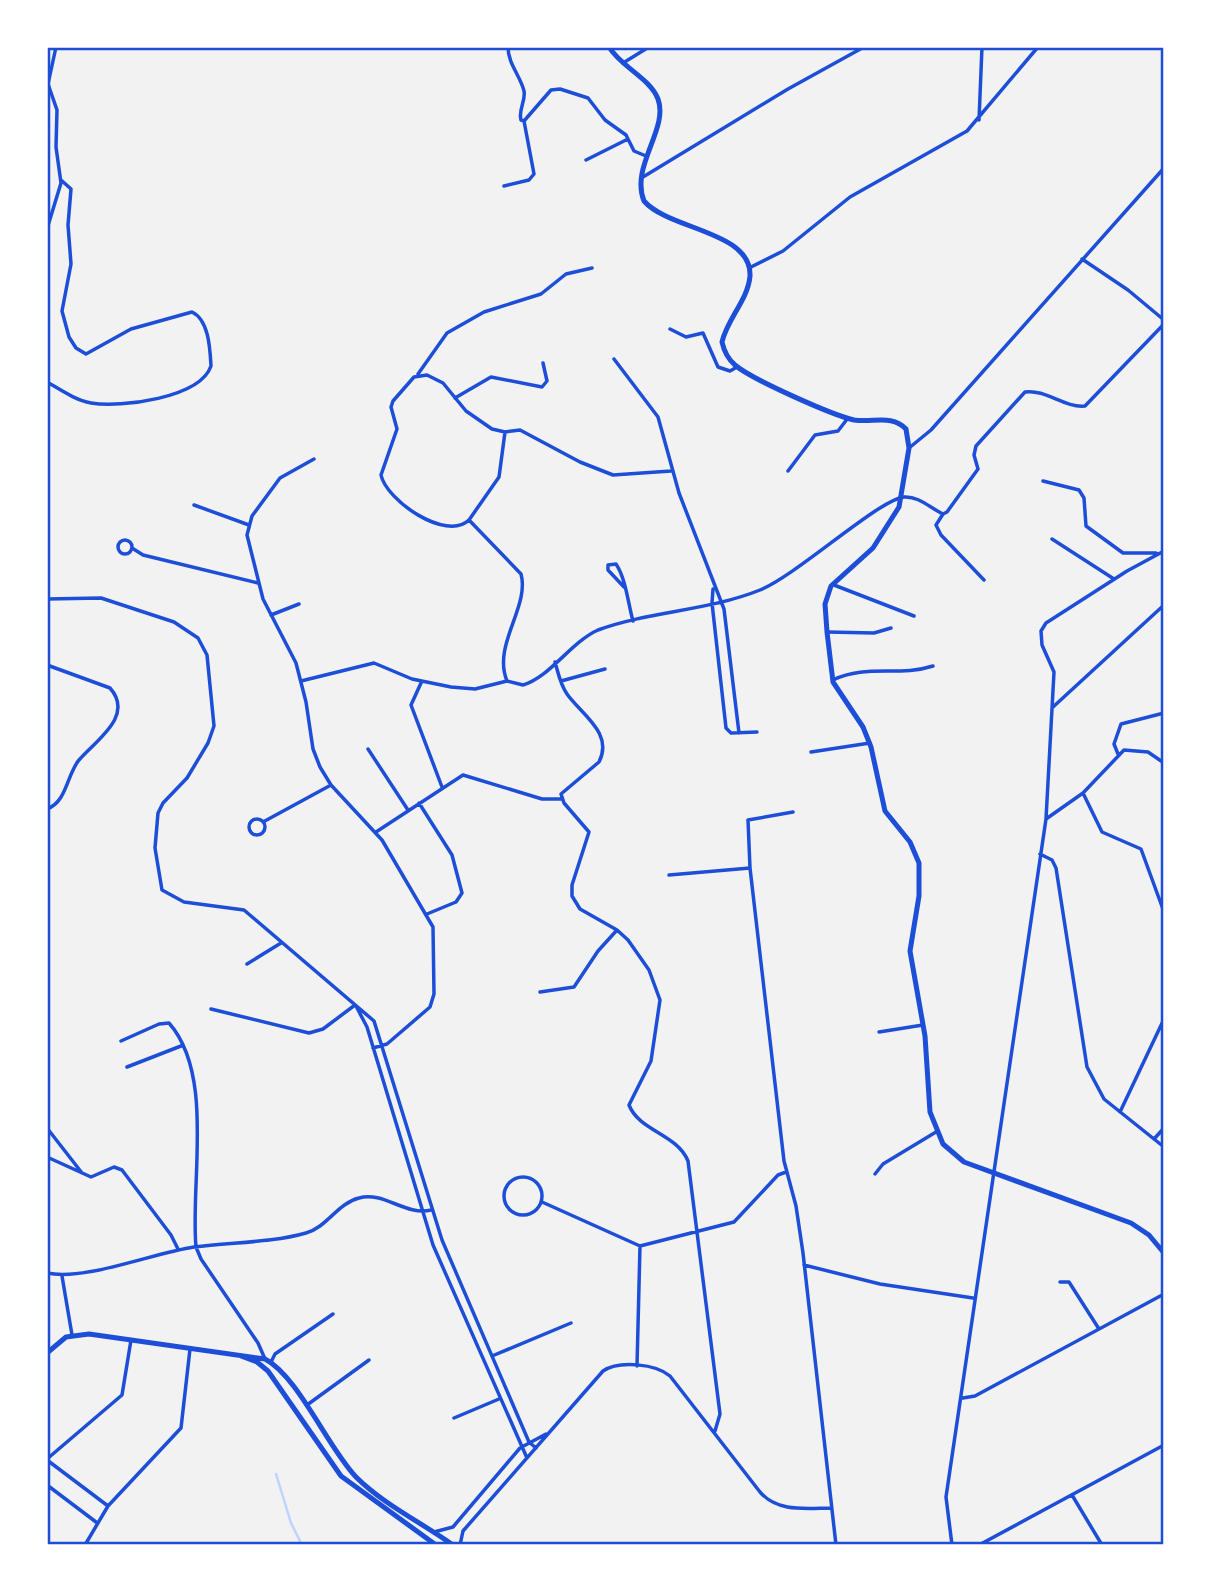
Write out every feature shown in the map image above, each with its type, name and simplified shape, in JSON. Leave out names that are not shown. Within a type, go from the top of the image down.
[{"type":"main road","points":[[609,47],[622,64],[658,99],[659,117],[641,178],[642,195],[650,208],[665,218],[733,245],[749,268],[748,287],[722,342],[726,353],[737,367],[848,418],[900,423],[906,429],[909,447],[902,497],[893,519],[873,548],[832,584],[825,604],[833,680],[870,743],[878,769],[885,811],[910,842],[919,863],[920,889],[910,951],[923,1025],[929,1103],[936,1132],[952,1154],[992,1173],[1131,1223],[1149,1235],[1164,1253]]},
{"type":"main road","points":[[47,1353],[72,1335],[231,1353],[268,1361],[305,1406],[354,1474],[453,1545]]},
{"type":"main road","points":[[231,1353],[263,1366],[341,1476],[436,1545]]},
{"type":"main road","points":[[388,1512],[393,1504]]},
{"type":"street","points":[[47,229],[58,201],[61,180],[56,147],[57,110],[48,84],[56,47]]},
{"type":"street","points":[[504,186],[529,180],[534,174],[524,121],[519,116],[523,89],[508,57],[508,47]]},
{"type":"street","points":[[622,64],[649,47]]},
{"type":"street","points":[[641,178],[788,89],[864,47]]},
{"type":"street","points":[[979,122],[982,47]]},
{"type":"street","points":[[749,268],[783,251],[850,197],[979,122],[1038,47]]},
{"type":"street","points":[[524,121],[551,90],[560,89],[588,98],[605,120],[621,130],[634,151],[646,156]]},
{"type":"street","points":[[586,160],[618,141],[628,139]]},
{"type":"street","points":[[909,447],[931,430],[1164,167]]},
{"type":"street","points":[[47,382],[69,396],[91,403],[146,402],[200,381],[211,366],[208,340],[200,317],[192,312],[120,333],[94,352],[86,354],[76,348],[62,311],[71,264],[68,225],[71,189],[61,180]]},
{"type":"street","points":[[984,580],[941,535],[936,526],[943,514],[956,502],[978,468],[974,454],[976,446],[1025,392],[1034,392],[1077,407],[1085,406],[1164,322],[1129,290],[1082,259]]},
{"type":"street","points":[[505,432],[499,477],[469,520],[456,527],[437,524],[400,503],[382,482],[382,469],[397,429],[391,407],[393,401],[418,374],[447,333],[484,312],[541,294],[566,274],[592,268]]},
{"type":"street","points":[[670,329],[686,337],[703,333],[718,368],[730,371],[737,367]]},
{"type":"street","points":[[614,359],[658,417],[671,471],[721,601],[739,733]]},
{"type":"street","points":[[456,398],[491,377],[542,387],[547,381],[543,363]]},
{"type":"street","points":[[418,374],[436,379],[470,414],[492,429],[505,432],[520,430],[580,462],[617,476],[671,471]]},
{"type":"street","points":[[788,471],[815,435],[838,431],[848,418]]},
{"type":"street","points":[[314,459],[280,478],[249,525],[247,535],[258,583],[292,654],[301,681],[315,755],[331,785],[376,832],[427,914],[434,939],[433,1000],[425,1013],[382,1046],[373,1048]]},
{"type":"street","points":[[1043,481],[1079,490],[1084,498],[1086,526],[1123,553],[1164,551]]},
{"type":"street","points":[[301,681],[374,663],[421,682],[464,689],[507,681],[518,686],[529,683],[587,635],[754,592],[780,580],[879,510],[902,497],[920,500],[943,514]]},
{"type":"street","points":[[194,505],[249,525]]},
{"type":"street","points":[[469,520],[518,569],[523,580],[503,657],[503,671],[507,681]]},
{"type":"street","points":[[1052,539],[1106,571],[1114,579]]},
{"type":"street","points":[[132,548],[143,555],[258,583]]},
{"type":"street","points":[[952,1545],[946,1497],[963,1398],[974,1298],[1046,819],[1054,672],[1041,638],[1046,623],[1158,552]]},
{"type":"street","points":[[624,587],[608,570],[608,565],[616,564],[619,568],[633,621]]},
{"type":"street","points":[[832,584],[914,616]]},
{"type":"street","points":[[713,586],[712,603],[726,728],[731,733],[757,732]]},
{"type":"street","points":[[47,599],[101,598],[181,625],[198,638],[209,668],[214,726],[208,743],[187,778],[163,803],[158,813],[155,840],[159,883],[167,894],[184,902],[244,910],[374,1021],[431,1210],[529,1442],[536,1448]]},
{"type":"street","points":[[271,615],[299,604]]},
{"type":"street","points":[[1052,709],[1164,606]]},
{"type":"street","points":[[827,632],[874,633],[891,628]]},
{"type":"street","points":[[555,662],[567,694],[595,725],[603,750],[599,761],[563,790],[561,799]]},
{"type":"street","points":[[47,665],[63,668],[110,688],[115,695],[117,709],[109,732],[80,758],[58,802],[47,809]]},
{"type":"street","points":[[833,680],[860,670],[922,669],[933,666]]},
{"type":"street","points":[[561,681],[605,669]]},
{"type":"street","points":[[421,682],[411,705],[442,787]]},
{"type":"street","points":[[1118,754],[1114,744],[1121,724],[1164,713]]},
{"type":"street","points":[[811,752],[870,743]]},
{"type":"street","points":[[368,749],[408,810]]},
{"type":"street","points":[[1046,819],[1083,793],[1118,754],[1131,749],[1148,752],[1164,763]]},
{"type":"street","points":[[376,832],[442,787],[468,775],[542,799],[561,799],[589,832],[570,890],[574,902],[589,915],[617,930],[646,964],[661,1006],[651,1061],[629,1105],[635,1116],[685,1153],[720,1415],[715,1431]]},
{"type":"street","points":[[263,822],[331,785]]},
{"type":"street","points":[[1083,793],[1101,832],[1141,849],[1164,912]]},
{"type":"street","points":[[419,803],[452,855],[462,893],[462,898],[456,902],[427,914]]},
{"type":"street","points":[[793,812],[748,820],[750,868],[786,1172],[796,1206],[804,1265],[836,1545]]},
{"type":"street","points":[[258,819],[263,822],[262,833],[251,832],[251,822],[258,819]]},
{"type":"street","points":[[1040,854],[1052,860],[1056,868],[1087,1067],[1104,1099],[1164,1147]]},
{"type":"street","points":[[669,875],[750,868]]},
{"type":"street","points":[[540,992],[574,987],[598,951],[617,930]]},
{"type":"street","points":[[247,964],[281,943]]},
{"type":"street","points":[[211,1009],[309,1033],[323,1030],[355,1005]]},
{"type":"street","points":[[355,1005],[373,1048],[421,1212],[520,1448],[527,1458]]},
{"type":"street","points":[[1120,1112],[1164,1019]]},
{"type":"street","points":[[121,1041],[165,1023],[173,1027],[190,1066],[197,1111],[196,1247],[201,1259],[268,1361],[333,1314]]},
{"type":"street","points":[[879,1032],[923,1025]]},
{"type":"street","points":[[127,1067],[181,1046]]},
{"type":"street","points":[[47,1128],[83,1175]]},
{"type":"street","points":[[1154,1139],[1164,1128]]},
{"type":"street","points":[[875,1174],[883,1164],[936,1132]]},
{"type":"street","points":[[47,1157],[95,1178],[114,1167],[122,1170],[171,1235],[178,1250]]},
{"type":"street","points":[[542,1202],[640,1246],[696,1234],[734,1222],[778,1175],[786,1172]]},
{"type":"street","points":[[529,1178],[542,1190],[542,1202],[534,1213],[521,1216],[506,1205],[504,1192],[511,1181],[529,1178]]},
{"type":"street","points":[[47,1273],[62,1276],[178,1250],[307,1233],[360,1197],[374,1198],[421,1212],[431,1210]]},
{"type":"street","points":[[637,1366],[640,1246]]},
{"type":"street","points":[[804,1265],[880,1284],[974,1298]]},
{"type":"street","points":[[62,1276],[72,1335]]},
{"type":"street","points":[[1060,1282],[1069,1282],[1098,1329]]},
{"type":"street","points":[[963,1398],[975,1396],[1164,1294]]},
{"type":"street","points":[[492,1356],[570,1323]]},
{"type":"street","points":[[108,1506],[47,1460],[122,1395],[131,1340]]},
{"type":"street","points":[[85,1545],[108,1506],[181,1428],[190,1349]]},
{"type":"street","points":[[305,1406],[369,1360]]},
{"type":"street","points":[[460,1545],[463,1531],[603,1371],[612,1366],[637,1366],[665,1371],[715,1431],[760,1492],[771,1502],[787,1508],[832,1508]]},
{"type":"street","points":[[454,1418],[499,1399]]},
{"type":"street","points":[[434,1532],[456,1524],[520,1448],[548,1433]]},
{"type":"street","points":[[979,1545],[1164,1445]]},
{"type":"street","points":[[47,1485],[96,1523]]},
{"type":"street","points":[[1072,1495],[1102,1545]]},
{"type":"waterway","points":[[276,1474],[291,1523],[302,1545]]}]
